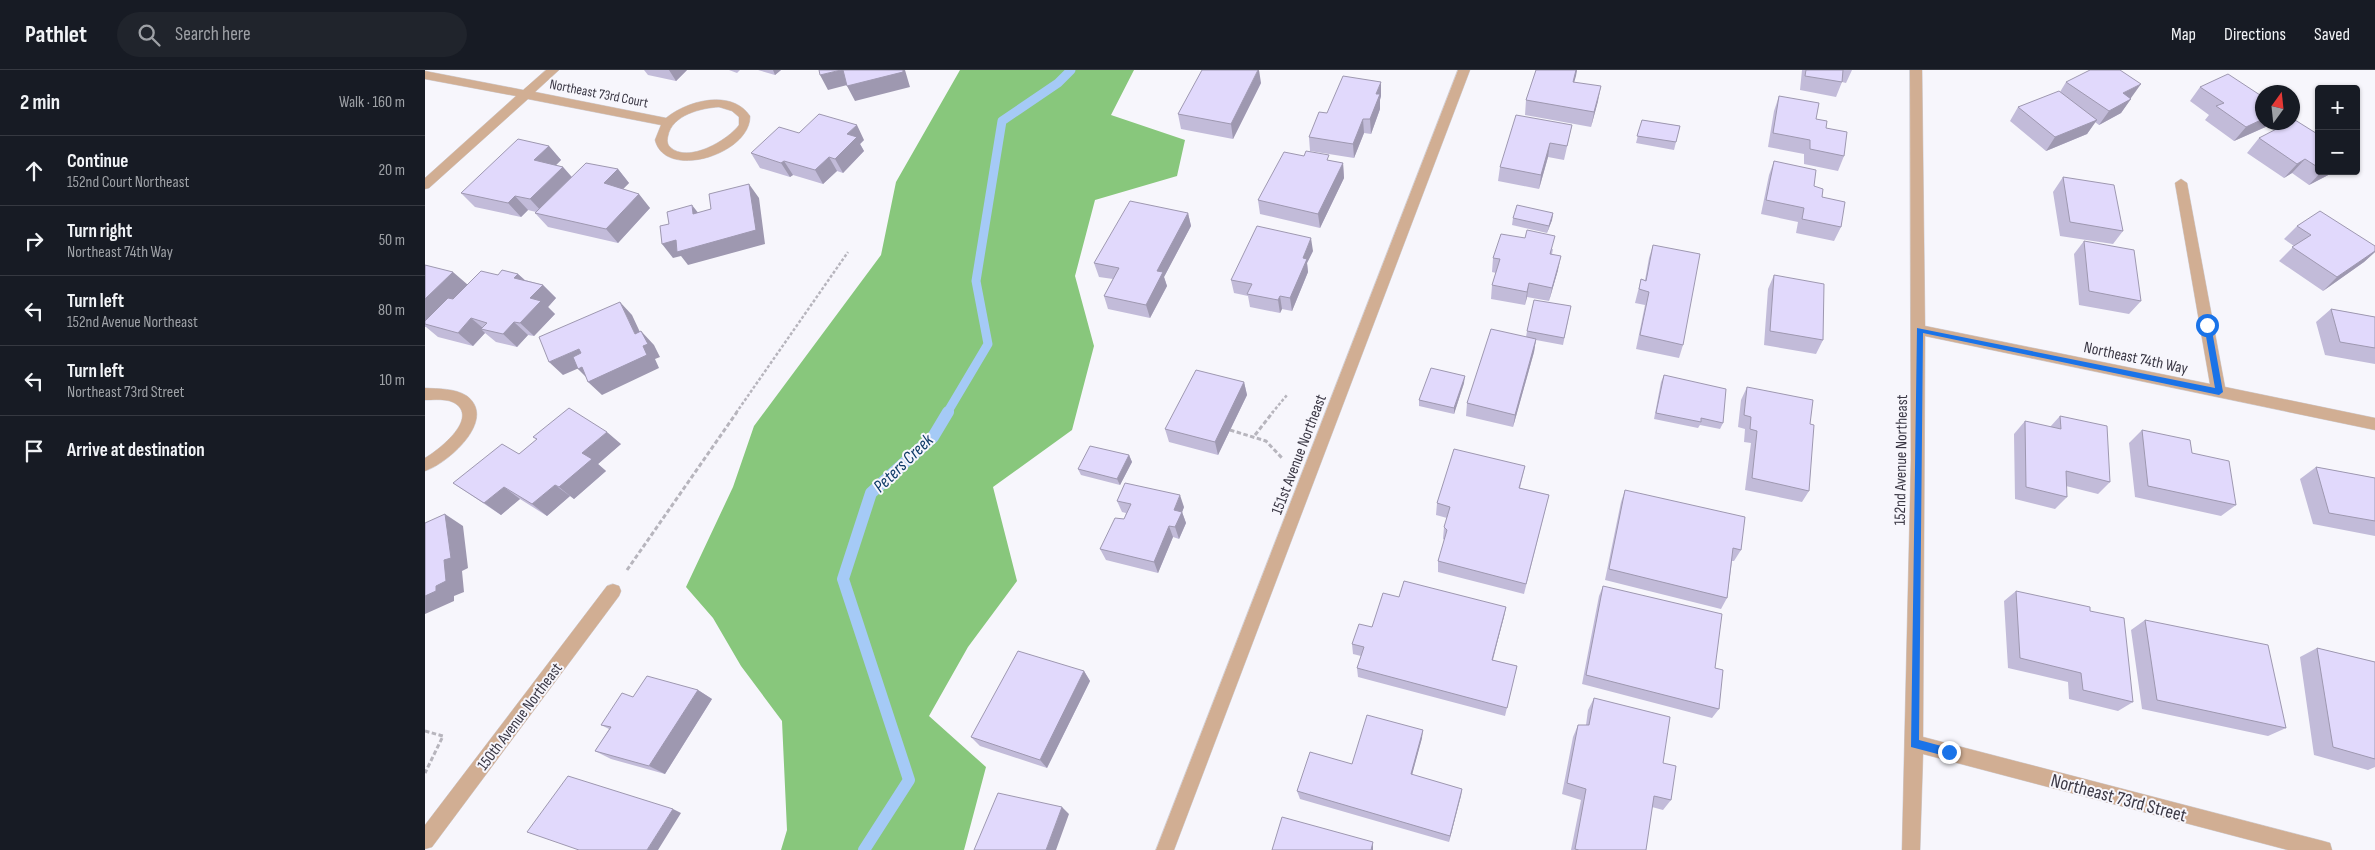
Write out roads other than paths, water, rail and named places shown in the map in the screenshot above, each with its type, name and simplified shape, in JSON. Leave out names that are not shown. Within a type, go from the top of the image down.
[{"type":"street","points":[[425,185],[553,70]]},
{"type":"street","name":"151st Avenue Northeast","points":[[1165,850],[1464,70]]},
{"type":"street","name":"152nd Avenue Northeast","points":[[1911,850],[1920,330],[1916,70]]},
{"type":"street","name":"Northeast 73rd Court","points":[[425,74],[669,122],[691,108],[719,103],[731,105],[740,110],[745,117],[745,125],[740,135],[731,143],[705,155],[691,157],[678,156],[662,146],[660,139],[662,130],[669,122]]},
{"type":"street","points":[[2181,183],[2219,392]]},
{"type":"street","name":"Northeast 74th Way","points":[[1920,330],[2375,424]]},
{"type":"street","points":[[425,394],[441,393],[456,396],[465,403],[469,414],[467,426],[458,440],[445,454],[425,465]]},
{"type":"street","name":"150th Avenue Northeast","points":[[425,840],[613,591]]},
{"type":"street","name":"Northeast 73rd Street","points":[[1914,743],[2323,850]]},
{"type":"waterway","name":"Peters Creek","points":[[947,413],[988,344],[976,281],[1002,121],[1058,83],[1071,70]]},
{"type":"waterway","name":"Peters Creek","points":[[864,850],[909,780],[843,579],[871,493],[933,437],[948,412]]}]
